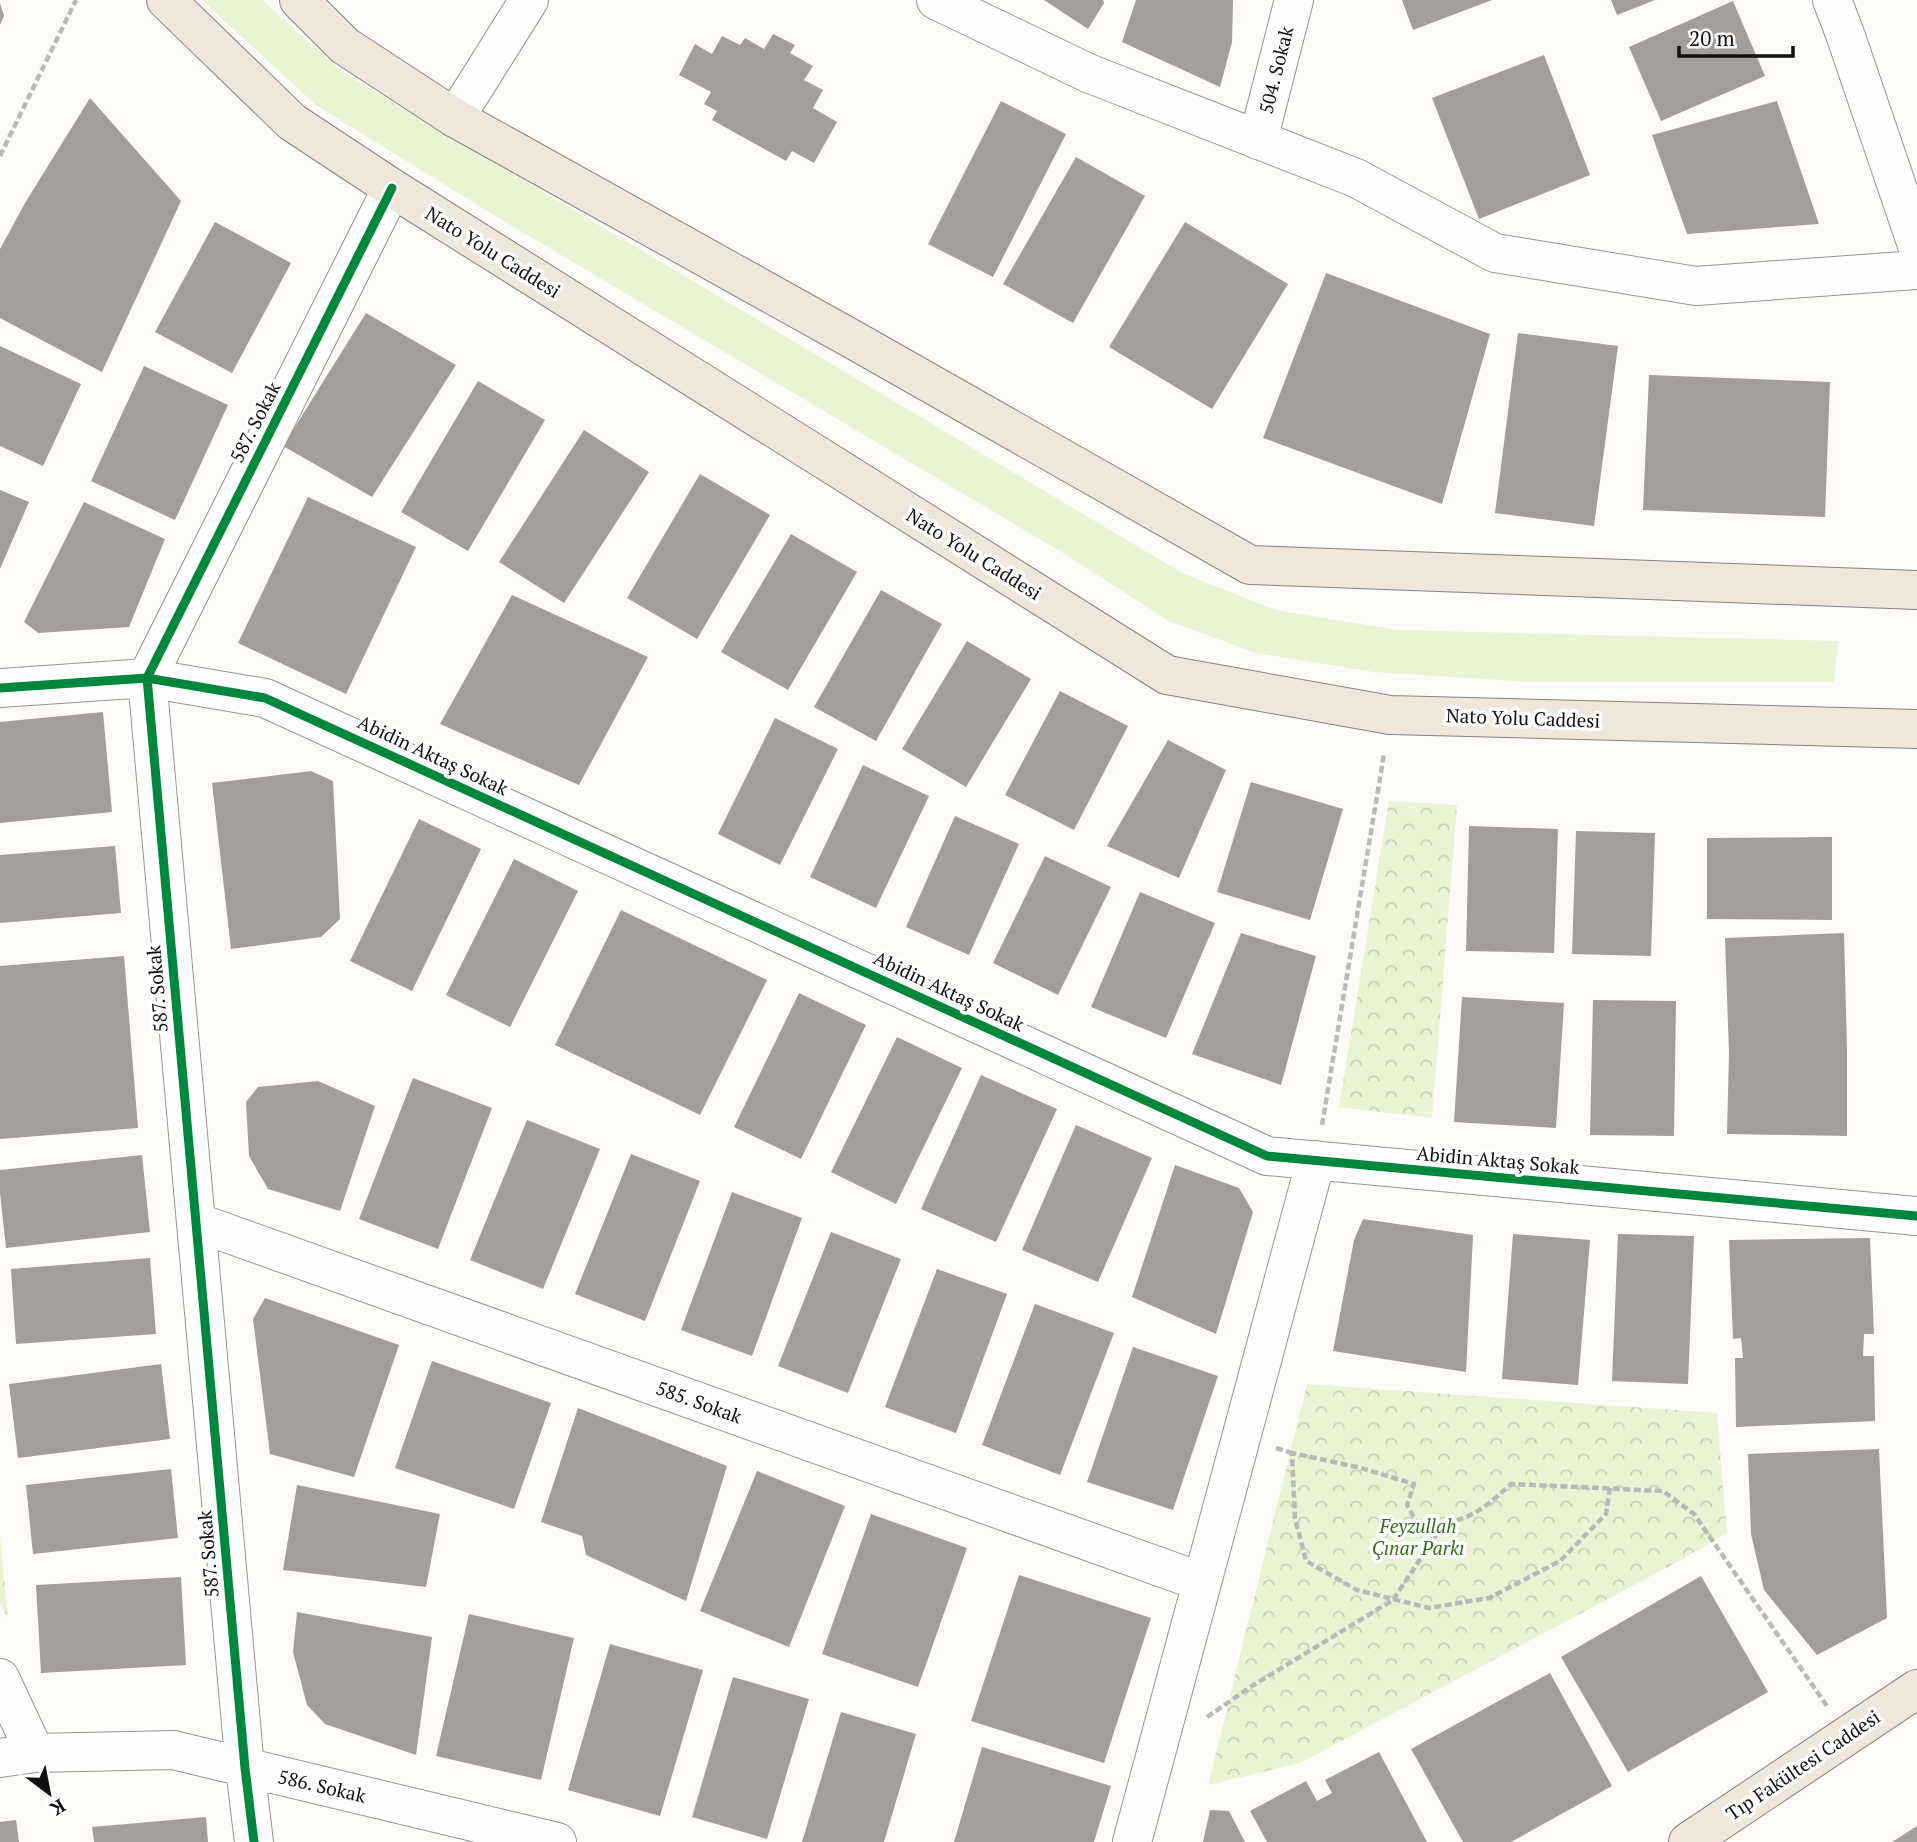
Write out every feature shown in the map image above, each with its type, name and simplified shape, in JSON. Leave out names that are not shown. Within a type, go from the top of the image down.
[{"type":"main road","name":"Nato Yolu Caddesi","points":[[166,0],[292,122],[392,188],[1167,675],[1390,715],[1917,729]]},
{"type":"main road","points":[[299,0],[345,46],[455,118],[840,332],[1250,565],[1917,590]]},
{"type":"main road","name":"Tıp Fakültesi Caddesi","points":[[1688,1842],[1917,1689]]},
{"type":"street","points":[[455,118],[529,0]]},
{"type":"street","points":[[936,0],[1088,74],[1356,178],[1495,253],[1696,286],[1917,270]]},
{"type":"street","name":"504. Sokak","points":[[1258,140],[1294,0]]},
{"type":"street","points":[[1832,0],[1917,245]]},
{"type":"street","name":"587. Sokak","points":[[254,1842],[245,1768],[147,678],[392,188]]},
{"type":"street","name":"Abidin Aktaş Sokak","points":[[0,688],[147,678],[265,698],[1267,1156],[1917,1216]]},
{"type":"street","points":[[1132,1842],[1316,1160]]},
{"type":"street","name":"585. Sokak","points":[[196,1222],[1202,1582]]},
{"type":"street","points":[[0,1678],[17,1756]]},
{"type":"street","name":"586. Sokak","points":[[17,1756],[173,1750],[557,1842]]},
{"type":"path","points":[[0,156],[76,0]]},
{"type":"path","points":[[1316,1160],[1390,715]]},
{"type":"path","points":[[1610,1488],[1606,1514],[1560,1561],[1489,1598],[1429,1608],[1357,1590],[1306,1561],[1295,1518],[1292,1453],[1357,1467],[1414,1484],[1407,1505],[1416,1521],[1433,1523],[1464,1520],[1511,1484],[1610,1488],[1663,1491],[1694,1514],[1847,1735]]},
{"type":"path","points":[[1156,1751],[1252,1686],[1393,1600],[1445,1522]]},
{"type":"green space","points":[[202,0],[262,0],[344,73],[1182,573],[1275,610],[1398,630],[1838,641],[1834,682],[1530,682],[1374,672],[1256,653],[1169,621],[1063,553],[487,211],[316,105]]},
{"type":"green space","points":[[1389,801],[1457,805],[1432,1118],[1339,1107]]},
{"type":"green space","name":"Feyzullah Çınar Parkı","points":[[1307,1384],[1717,1413],[1727,1533],[1300,1763],[1208,1785]]},
{"type":"green space","points":[[0,1536],[8,1619],[0,1603]]},
{"type":"building","points":[[1044,0],[1103,0],[1104,3],[1088,29]]},
{"type":"building","points":[[1136,0],[1233,0],[1232,42],[1220,87],[1122,42]]},
{"type":"building","points":[[1402,0],[1492,0],[1413,30]]},
{"type":"building","points":[[1611,0],[1655,0],[1617,15]]},
{"type":"building","points":[[1733,1],[1765,76],[1661,121],[1629,47]]},
{"type":"building","points":[[0,3],[4,16],[0,25]]},
{"type":"building","points":[[773,34],[795,45],[790,53],[813,66],[804,80],[823,90],[813,108],[837,122],[814,163],[792,151],[786,161],[712,120],[717,111],[704,104],[711,92],[679,75],[695,44],[712,54],[722,36],[740,45],[745,38],[764,49]]},
{"type":"building","points":[[1544,55],[1590,175],[1479,219],[1432,98]]},
{"type":"building","points":[[90,98],[181,201],[102,372],[0,318],[0,249]]},
{"type":"building","points":[[1001,101],[1066,134],[993,277],[928,244]]},
{"type":"building","points":[[1777,101],[1819,224],[1687,234],[1652,135]]},
{"type":"building","points":[[1076,157],[1145,196],[1073,323],[1003,284]]},
{"type":"building","points":[[215,222],[291,263],[232,373],[155,332]]},
{"type":"building","points":[[1185,222],[1288,284],[1212,409],[1109,347]]},
{"type":"building","points":[[1326,273],[1490,334],[1442,504],[1263,438]]},
{"type":"building","points":[[366,313],[456,365],[372,497],[283,446]]},
{"type":"building","points":[[1518,333],[1618,346],[1594,526],[1495,513]]},
{"type":"building","points":[[0,346],[81,384],[43,466],[0,446]]},
{"type":"building","points":[[144,366],[228,405],[175,520],[91,481]]},
{"type":"building","points":[[1649,375],[1830,382],[1825,517],[1643,510]]},
{"type":"building","points":[[478,381],[545,420],[468,551],[401,512]]},
{"type":"building","points":[[584,430],[649,472],[564,603],[499,562]]},
{"type":"building","points":[[700,474],[770,515],[697,639],[627,598]]},
{"type":"building","points":[[0,490],[29,502],[0,569]]},
{"type":"building","points":[[308,497],[416,547],[346,694],[238,643]]},
{"type":"building","points":[[84,502],[165,539],[129,627],[38,633],[24,622]]},
{"type":"building","points":[[791,534],[857,572],[788,690],[721,652]]},
{"type":"building","points":[[881,590],[942,624],[876,741],[814,707]]},
{"type":"building","points":[[512,595],[648,657],[579,785],[440,724]]},
{"type":"building","points":[[967,641],[1031,679],[966,787],[902,749]]},
{"type":"building","points":[[1060,691],[1128,726],[1074,830],[1005,795]]},
{"type":"building","points":[[103,712],[112,812],[0,823],[0,722]]},
{"type":"building","points":[[775,718],[838,749],[780,865],[718,834]]},
{"type":"building","points":[[1168,740],[1226,770],[1179,878],[1107,846]]},
{"type":"building","points":[[863,765],[929,796],[876,908],[810,877]]},
{"type":"building","points":[[311,771],[333,781],[340,919],[321,937],[231,949],[212,783]]},
{"type":"building","points":[[1251,782],[1343,809],[1310,920],[1217,892]]},
{"type":"building","points":[[955,816],[1019,844],[969,955],[906,927]]},
{"type":"building","points":[[419,819],[481,849],[412,991],[350,961]]},
{"type":"building","points":[[1469,826],[1558,829],[1554,953],[1466,951]]},
{"type":"building","points":[[1576,831],[1655,833],[1651,956],[1572,954]]},
{"type":"building","points":[[1832,837],[1832,920],[1707,919],[1707,838]]},
{"type":"building","points":[[115,846],[121,913],[0,923],[0,855]]},
{"type":"building","points":[[1045,856],[1111,887],[1058,995],[993,963]]},
{"type":"building","points":[[514,859],[578,891],[510,1027],[446,995]]},
{"type":"building","points":[[1140,892],[1215,923],[1166,1038],[1091,1007]]},
{"type":"building","points":[[621,910],[767,980],[700,1115],[555,1045]]},
{"type":"building","points":[[1241,933],[1316,956],[1281,1085],[1192,1054]]},
{"type":"building","points":[[1844,933],[1847,1136],[1727,1134],[1729,1053],[1725,938]]},
{"type":"building","points":[[124,956],[138,1128],[0,1139],[0,966]]},
{"type":"building","points":[[799,993],[866,1025],[801,1159],[734,1127]]},
{"type":"building","points":[[1462,997],[1564,1003],[1556,1128],[1454,1122]]},
{"type":"building","points":[[1593,1000],[1676,1001],[1674,1136],[1590,1135]]},
{"type":"building","points":[[897,1037],[962,1068],[896,1204],[831,1172]]},
{"type":"building","points":[[981,1075],[1057,1109],[996,1242],[921,1209]]},
{"type":"building","points":[[413,1078],[492,1108],[438,1249],[359,1219]]},
{"type":"building","points":[[318,1081],[375,1106],[340,1211],[268,1189],[249,1156],[246,1102],[258,1087]]},
{"type":"building","points":[[527,1120],[600,1149],[543,1289],[470,1260]]},
{"type":"building","points":[[1076,1125],[1152,1158],[1098,1282],[1022,1250]]},
{"type":"building","points":[[631,1154],[700,1181],[645,1321],[575,1294]]},
{"type":"building","points":[[142,1155],[150,1232],[6,1248],[0,1170]]},
{"type":"building","points":[[1175,1165],[1239,1188],[1253,1212],[1216,1334],[1132,1297]]},
{"type":"building","points":[[732,1192],[802,1218],[752,1356],[681,1330]]},
{"type":"building","points":[[1363,1219],[1473,1235],[1466,1372],[1333,1351],[1354,1240]]},
{"type":"building","points":[[831,1232],[901,1259],[848,1393],[778,1366]]},
{"type":"building","points":[[1513,1234],[1590,1240],[1578,1385],[1502,1379]]},
{"type":"building","points":[[1618,1234],[1694,1236],[1688,1384],[1612,1381]]},
{"type":"building","points":[[1870,1238],[1874,1334],[1864,1334],[1863,1356],[1874,1356],[1875,1421],[1736,1427],[1735,1358],[1743,1358],[1741,1338],[1733,1339],[1729,1240]]},
{"type":"building","points":[[150,1258],[156,1334],[16,1344],[11,1269]]},
{"type":"building","points":[[937,1269],[1007,1294],[956,1433],[885,1407]]},
{"type":"building","points":[[265,1298],[399,1345],[354,1477],[270,1454],[253,1319]]},
{"type":"building","points":[[1035,1304],[1114,1333],[1060,1475],[982,1445]]},
{"type":"building","points":[[1133,1347],[1218,1376],[1173,1510],[1087,1482]]},
{"type":"building","points":[[432,1361],[551,1403],[514,1509],[395,1468]]},
{"type":"building","points":[[161,1364],[170,1439],[18,1458],[9,1384]]},
{"type":"building","points":[[578,1408],[727,1466],[686,1601],[586,1555],[582,1536],[541,1522]]},
{"type":"building","points":[[1879,1449],[1887,1618],[1817,1655],[1764,1590],[1751,1534],[1748,1454]]},
{"type":"building","points":[[171,1469],[178,1538],[33,1554],[26,1485]]},
{"type":"building","points":[[757,1471],[845,1506],[789,1647],[700,1611]]},
{"type":"building","points":[[297,1485],[440,1514],[426,1587],[283,1570]]},
{"type":"building","points":[[871,1514],[967,1548],[918,1687],[822,1654]]},
{"type":"building","points":[[1019,1575],[1151,1618],[1104,1763],[971,1721]]},
{"type":"building","points":[[1701,1576],[1768,1692],[1628,1772],[1561,1657]]},
{"type":"building","points":[[181,1577],[186,1665],[41,1673],[36,1585]]},
{"type":"building","points":[[297,1612],[432,1637],[416,1755],[325,1724],[307,1705],[293,1652]]},
{"type":"building","points":[[469,1614],[574,1638],[541,1780],[436,1756]]},
{"type":"building","points":[[610,1644],[703,1670],[660,1816],[568,1790]]},
{"type":"building","points":[[1550,1673],[1612,1786],[1511,1842],[1463,1842],[1411,1749]]},
{"type":"building","points":[[733,1677],[809,1699],[767,1839],[692,1817]]},
{"type":"building","points":[[841,1712],[916,1734],[884,1842],[802,1842]]},
{"type":"building","points":[[982,1747],[1111,1786],[1094,1842],[954,1842]]},
{"type":"building","points":[[1379,1752],[1427,1842],[1267,1842],[1250,1811],[1306,1781],[1317,1801],[1332,1793],[1325,1780]]},
{"type":"building","points":[[1210,1810],[1229,1811],[1245,1842],[1203,1842]]},
{"type":"building","points":[[206,1817],[208,1842],[94,1842],[92,1827]]},
{"type":"building","points":[[16,1820],[19,1842],[0,1842],[0,1822]]},
{"type":"building","points":[[1917,1826],[1917,1842],[1892,1842]]},
{"type":"cycle path","points":[[254,1842],[245,1768],[147,678],[392,188]]},
{"type":"cycle path","points":[[0,688],[147,678],[265,698],[1267,1156],[1917,1216]]}]
